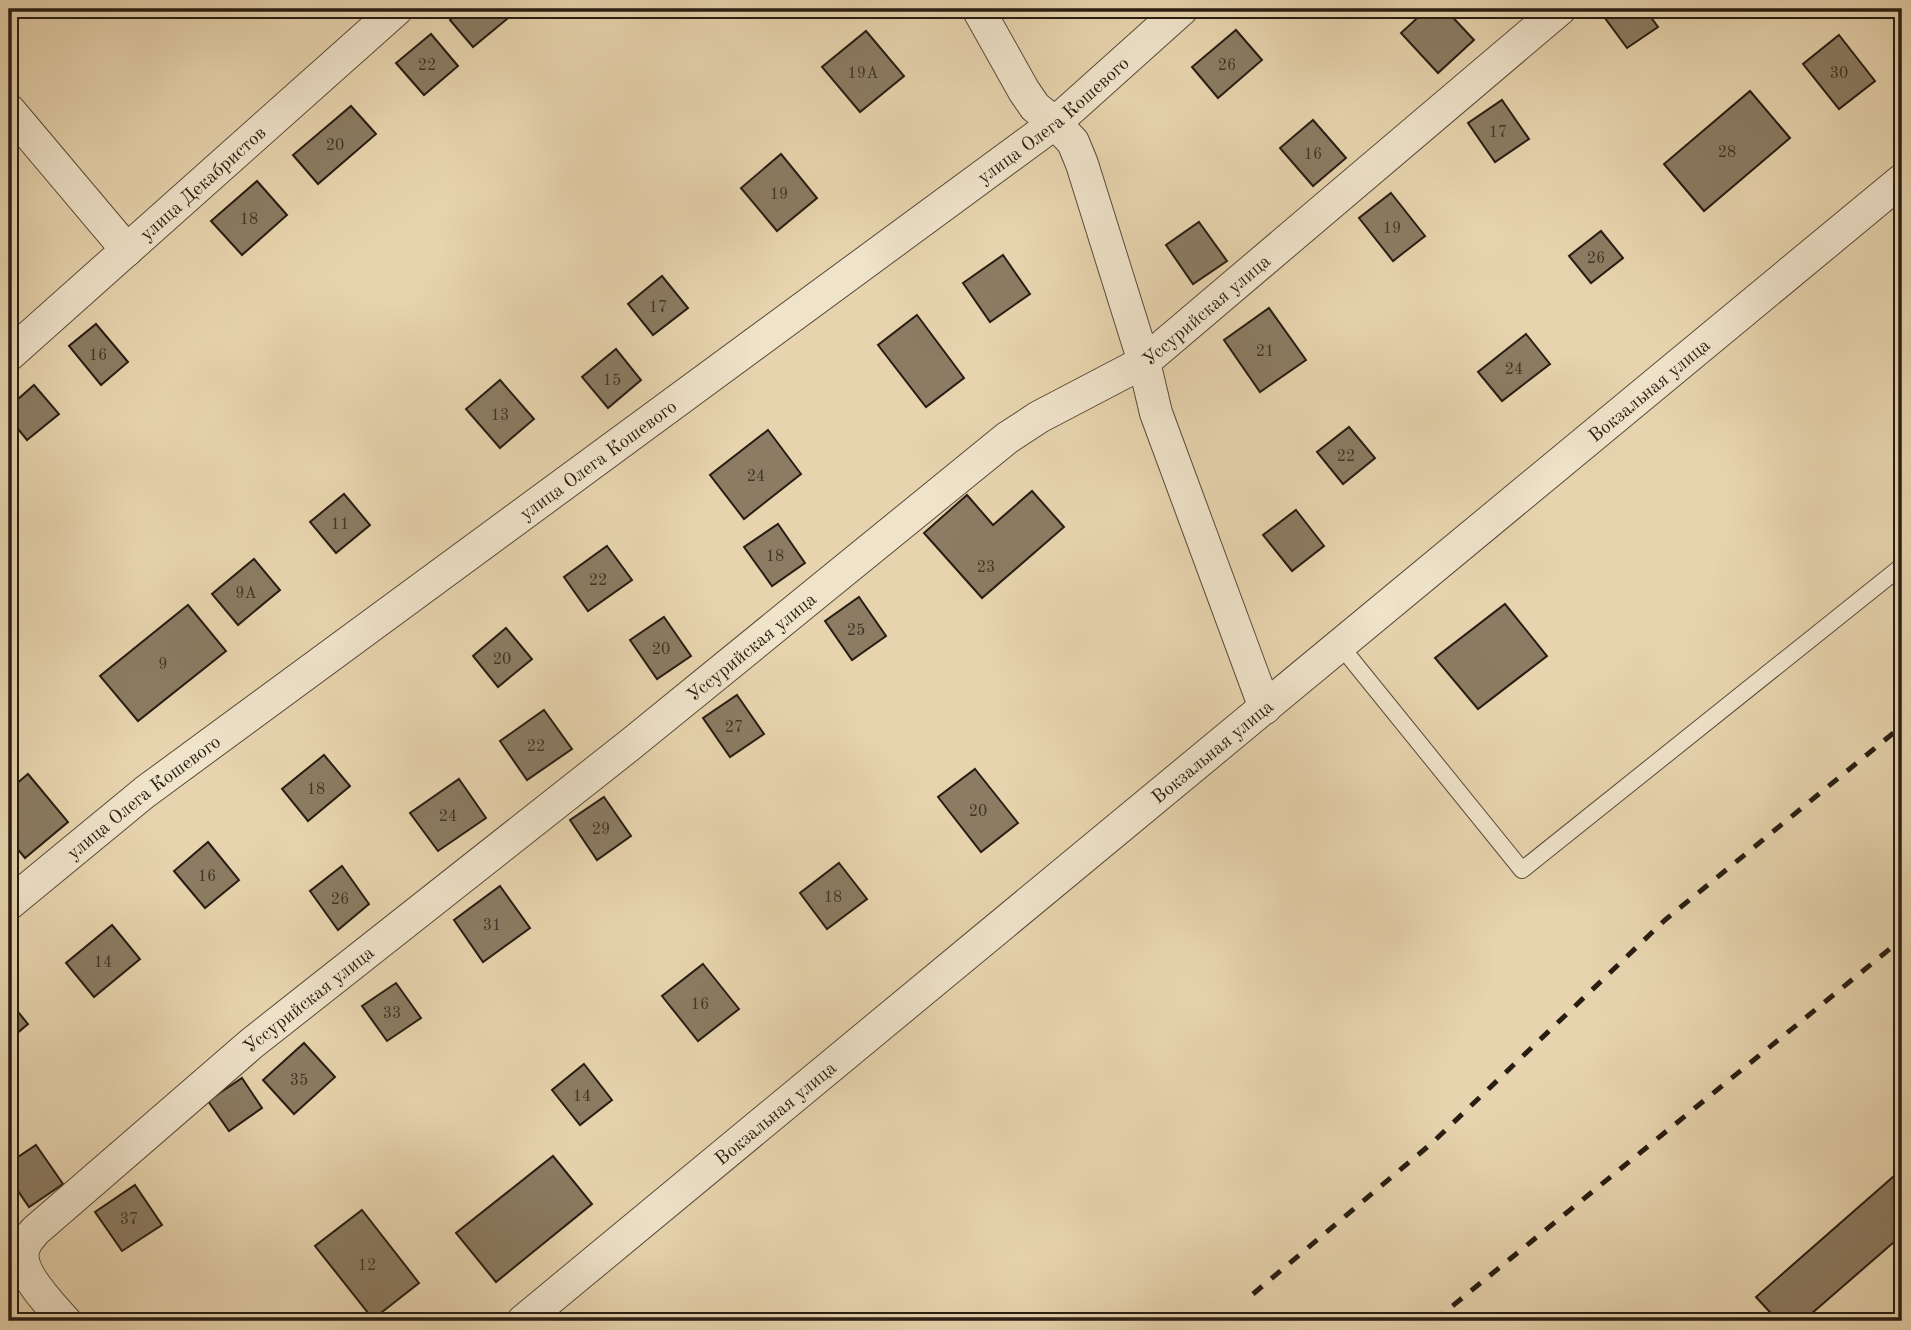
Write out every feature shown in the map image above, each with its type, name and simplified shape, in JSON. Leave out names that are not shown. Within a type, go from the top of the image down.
[{"type":"street","name":"улица Декабристов","points":[[9,355],[397,9]]},
{"type":"street","points":[[978,9],[1035,107],[1073,142],[1144,362],[1156,413],[1265,708]]},
{"type":"street","name":"улица Олега Кошевого","points":[[9,904],[145,792],[1055,123],[1182,9]]},
{"type":"street","name":"Уссурийская улица","points":[[65,1321],[33,1282],[23,1262],[24,1246],[35,1231],[251,1044],[631,744],[1007,438],[1039,417],[1144,362],[1560,9]]},
{"type":"street","points":[[9,110],[127,250]]},
{"type":"street","name":"Вокзальная улица","points":[[523,1321],[1902,180]]},
{"type":"lane","points":[[1339,645],[1522,870],[1902,566]]},
{"type":"building","points":[[463,9],[519,9],[473,47],[450,20]]},
{"type":"building","points":[[1427,9],[1445,9],[1474,40],[1438,73],[1401,33]]},
{"type":"building","points":[[1610,9],[1645,9],[1658,27],[1627,48],[1602,14]]},
{"type":"building","points":[[1236,30],[1262,60],[1218,98],[1192,67]]},
{"type":"building","points":[[866,31],[904,76],[860,112],[822,67]]},
{"type":"building","points":[[431,34],[458,66],[424,95],[396,63]]},
{"type":"building","points":[[1839,35],[1875,81],[1839,109],[1803,64]]},
{"type":"building","points":[[1750,91],[1790,138],[1704,211],[1664,164]]},
{"type":"building","points":[[1502,100],[1529,139],[1495,162],[1468,123]]},
{"type":"building","points":[[351,106],[376,134],[318,184],[293,155]]},
{"type":"building","points":[[1313,120],[1346,158],[1313,186],[1280,148]]},
{"type":"building","points":[[781,154],[817,198],[777,231],[741,188]]},
{"type":"building","points":[[257,181],[287,215],[242,255],[211,221]]},
{"type":"building","points":[[1391,193],[1425,236],[1393,261],[1359,218]]},
{"type":"building","points":[[1199,222],[1227,261],[1193,284],[1166,245]]},
{"type":"building","points":[[1601,231],[1623,258],[1591,283],[1569,256]]},
{"type":"building","points":[[1003,255],[1030,294],[990,322],[963,283]]},
{"type":"building","points":[[662,276],[688,308],[653,335],[628,304]]},
{"type":"building","points":[[1269,308],[1306,360],[1260,392],[1224,340]]},
{"type":"building","points":[[917,315],[964,378],[926,407],[878,345]]},
{"type":"building","points":[[96,324],[128,362],[101,385],[69,346]]},
{"type":"building","points":[[1526,334],[1550,364],[1502,401],[1478,372]]},
{"type":"building","points":[[616,349],[641,380],[608,408],[582,377]]},
{"type":"building","points":[[500,380],[534,419],[500,448],[466,409]]},
{"type":"building","points":[[34,385],[59,414],[27,440],[9,418],[9,407]]},
{"type":"building","points":[[1349,427],[1375,458],[1343,484],[1317,452]]},
{"type":"building","points":[[768,430],[801,474],[744,519],[710,475]]},
{"type":"building","points":[[1032,491],[1064,527],[982,598],[924,533],[967,495],[993,525]]},
{"type":"building","points":[[344,494],[370,525],[336,553],[310,522]]},
{"type":"building","points":[[1296,510],[1324,546],[1292,571],[1263,535]]},
{"type":"building","points":[[778,524],[805,563],[772,586],[744,547]]},
{"type":"building","points":[[607,546],[632,580],[588,611],[564,577]]},
{"type":"building","points":[[254,559],[280,590],[238,625],[212,594]]},
{"type":"building","points":[[859,597],[886,636],[852,660],[825,621]]},
{"type":"building","points":[[1505,604],[1547,656],[1478,709],[1435,658]]},
{"type":"building","points":[[188,605],[226,651],[138,721],[100,676]]},
{"type":"building","points":[[664,617],[691,656],[657,679],[630,640]]},
{"type":"building","points":[[506,628],[532,659],[498,687],[473,656]]},
{"type":"building","points":[[737,695],[764,734],[730,757],[703,718]]},
{"type":"building","points":[[544,710],[572,749],[527,780],[500,741]]},
{"type":"building","points":[[324,755],[350,786],[308,821],[282,789]]},
{"type":"building","points":[[975,769],[1018,823],[981,852],[938,797]]},
{"type":"building","points":[[28,774],[68,822],[25,858],[9,839],[9,790]]},
{"type":"building","points":[[459,779],[486,818],[438,851],[410,813]]},
{"type":"building","points":[[604,797],[631,836],[597,860],[570,820]]},
{"type":"building","points":[[208,842],[239,880],[205,908],[174,871]]},
{"type":"building","points":[[839,863],[867,899],[827,929],[800,893]]},
{"type":"building","points":[[342,866],[369,904],[338,930],[310,891]]},
{"type":"building","points":[[500,886],[530,928],[483,962],[454,920]]},
{"type":"building","points":[[112,925],[140,959],[94,997],[66,963]]},
{"type":"building","points":[[703,964],[739,1009],[698,1041],[662,996]]},
{"type":"building","points":[[396,983],[421,1018],[387,1041],[362,1006]]},
{"type":"building","points":[[9,1001],[28,1024],[9,1040]]},
{"type":"building","points":[[304,1043],[335,1077],[294,1114],[263,1080]]},
{"type":"building","points":[[584,1064],[612,1100],[580,1125],[552,1090]]},
{"type":"building","points":[[242,1078],[262,1108],[229,1131],[208,1101]]},
{"type":"building","points":[[36,1145],[63,1184],[29,1207],[9,1178],[9,1163]]},
{"type":"building","points":[[553,1156],[592,1204],[496,1282],[456,1233]]},
{"type":"building","points":[[1902,1169],[1902,1235],[1803,1321],[1778,1321],[1756,1297]]},
{"type":"building","points":[[135,1185],[162,1225],[122,1251],[95,1212]]},
{"type":"building","points":[[362,1210],[419,1283],[373,1319],[315,1246]]},
{"type":"railway","points":[[1253,1294],[1432,1143],[1665,920],[1902,726]]},
{"type":"railway","points":[[1434,1321],[1902,939]]}]
